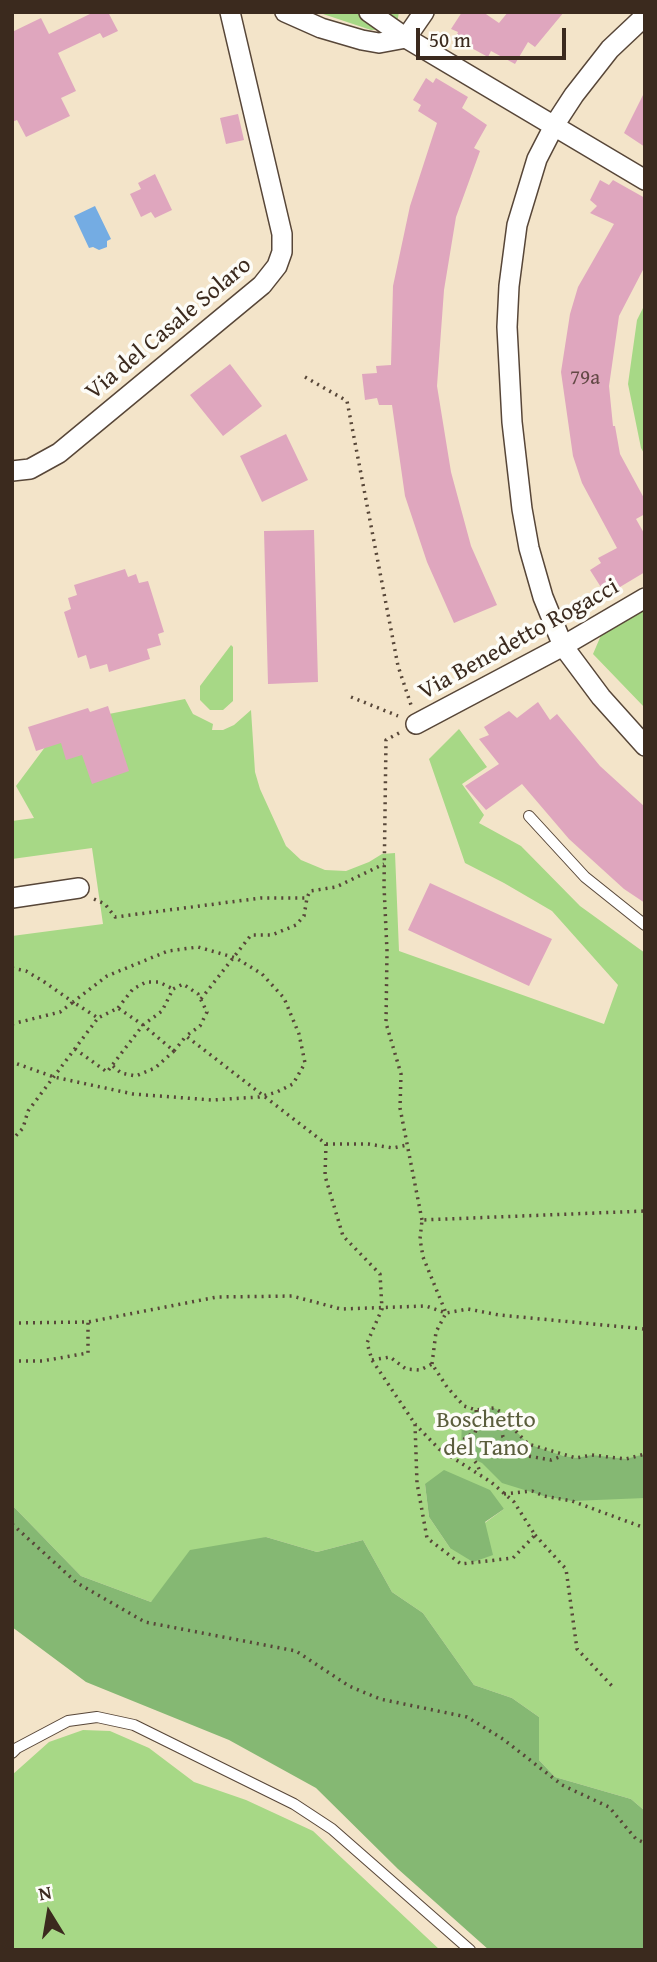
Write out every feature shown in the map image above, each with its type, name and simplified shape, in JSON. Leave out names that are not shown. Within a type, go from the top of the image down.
[{"type":"street","name":"Via del Casale Solaro","points":[[12,471],[30,469],[69,445],[262,285],[281,259],[281,228],[230,12]]},
{"type":"street","points":[[285,12],[321,28],[379,43],[406,38],[424,12]]},
{"type":"street","points":[[369,12],[406,38],[555,124],[645,180]]},
{"type":"street","points":[[645,16],[619,39],[598,64],[555,124],[529,181],[517,225],[507,327],[511,413],[526,531],[543,597],[563,646],[607,704],[645,746]]},
{"type":"street","name":"Via Benedetto Rogacci","points":[[416,724],[563,646],[645,598]]},
{"type":"street","points":[[12,898],[79,888]]},
{"type":"lane","points":[[529,816],[585,877],[645,925]]},
{"type":"lane","points":[[12,1753],[68,1721],[97,1717],[134,1725],[295,1804],[332,1829],[470,1950]]},
{"type":"path","points":[[305,377],[346,401],[398,666],[416,724]]},
{"type":"path","points":[[351,697],[416,724]]},
{"type":"path","points":[[416,724],[386,740],[386,1023],[401,1074],[400,1108],[422,1220],[420,1239],[446,1313],[436,1332],[432,1364],[464,1406],[476,1410],[494,1408],[503,1413],[528,1444],[576,1458],[592,1455],[626,1459],[645,1454]]},
{"type":"path","points":[[201,999],[251,935],[272,934],[296,925],[304,916],[310,891],[336,887],[384,864]]},
{"type":"path","points":[[100,903],[105,904],[115,916],[261,898],[307,898]]},
{"type":"path","points":[[12,1024],[60,1012],[107,976],[168,951],[198,947],[234,957],[262,974],[284,998],[299,1034],[304,1063],[293,1084],[277,1092],[264,1096],[212,1100],[133,1094],[54,1077],[12,1062]]},
{"type":"path","points":[[12,968],[26,971],[97,1018]]},
{"type":"path","points":[[12,1140],[23,1128],[28,1111],[97,1018],[118,1009],[133,989],[146,982],[159,982],[173,989]]},
{"type":"path","points":[[75,1049],[107,1072],[143,1025],[162,1011],[173,989],[183,984],[198,994],[207,1012],[200,1026],[186,1036],[155,1068],[136,1076],[121,1073],[113,1066]]},
{"type":"path","points":[[118,1009],[143,1025],[174,1051]]},
{"type":"path","points":[[186,1036],[326,1144],[368,1144],[393,1148],[407,1145]]},
{"type":"path","points":[[326,1144],[325,1176],[343,1236],[380,1274],[382,1309],[367,1343],[372,1360],[415,1424],[439,1448],[514,1502],[535,1535],[566,1569],[577,1649],[613,1687]]},
{"type":"path","points":[[422,1220],[645,1211]]},
{"type":"path","points":[[12,1323],[88,1322],[217,1297],[292,1296],[341,1310],[426,1306],[446,1313],[468,1309],[499,1315],[645,1329]]},
{"type":"path","points":[[12,1361],[42,1361],[88,1353],[88,1322]]},
{"type":"path","points":[[372,1360],[390,1357],[406,1369],[420,1370],[432,1364]]},
{"type":"path","points":[[476,1410],[478,1423],[475,1433],[465,1437],[463,1446],[477,1464],[481,1476]]},
{"type":"path","points":[[503,1413],[500,1424],[503,1437],[512,1448],[528,1456],[551,1460],[563,1455]]},
{"type":"path","points":[[415,1424],[417,1483],[427,1538],[461,1564],[513,1558],[535,1535]]},
{"type":"path","points":[[504,1494],[532,1491],[572,1501],[645,1528]]},
{"type":"path","points":[[12,1524],[77,1583],[145,1622],[296,1651],[349,1686],[380,1699],[467,1717],[503,1739],[562,1785],[609,1807],[636,1839],[645,1843]]},
{"type":"green space","points":[[317,12],[399,12],[396,29],[371,30]]},
{"type":"green space","points":[[645,304],[645,455],[641,448],[628,384],[637,320]]},
{"type":"green space","points":[[645,609],[645,708],[593,654],[602,633]]},
{"type":"green space","points":[[231,645],[233,701],[223,710],[210,710],[200,700],[200,686]]},
{"type":"green space","points":[[185,699],[193,714],[213,724],[212,730],[223,730],[234,725],[251,710],[255,772],[286,846],[301,860],[325,870],[346,871],[382,854],[395,853],[399,951],[604,1024],[618,985],[552,911],[465,863],[429,759],[459,729],[487,767],[462,784],[484,815],[479,823],[521,846],[580,906],[645,953],[645,1811],[631,1799],[555,1777],[539,1760],[539,1717],[512,1698],[474,1685],[423,1613],[392,1592],[363,1540],[317,1552],[266,1537],[151,1602],[81,1576],[12,1505],[12,936],[103,924],[92,848],[12,859],[12,821],[34,818],[16,786],[63,723]],"holes":[[[425,1484],[504,1509],[450,1548],[429,1517]]]},
{"type":"green space","name":"Boschetto del Tano","points":[[483,1408],[494,1408],[503,1413],[528,1444],[563,1456],[576,1458],[592,1455],[626,1459],[645,1454],[645,1498],[572,1501],[544,1496],[502,1483],[482,1463],[461,1453],[462,1416]]},
{"type":"green space","points":[[444,1470],[490,1490],[504,1509],[485,1522],[493,1555],[473,1562],[450,1548],[429,1517],[425,1484]]},
{"type":"green space","points":[[12,1505],[81,1576],[151,1602],[190,1550],[266,1537],[317,1552],[363,1540],[392,1592],[423,1613],[474,1685],[512,1698],[539,1717],[539,1760],[555,1777],[631,1799],[645,1811],[645,1950],[489,1950],[398,1869],[316,1788],[229,1740],[86,1682],[12,1627]]},
{"type":"green space","points":[[83,1730],[110,1731],[149,1748],[194,1782],[246,1800],[313,1831],[440,1950],[12,1950],[12,1775],[49,1742]]},
{"type":"water","points":[[95,206],[111,239],[107,241],[107,247],[99,250],[89,248],[74,216]]},
{"type":"building","points":[[94,12],[108,12],[118,31],[103,38],[100,33],[58,53],[76,91],[61,98],[70,116],[26,137],[17,120],[12,122],[12,32],[41,18],[49,34]]},
{"type":"building","points":[[462,12],[483,12],[499,23],[508,12],[564,12],[535,47],[528,42],[515,64],[491,51],[488,57],[455,39],[458,32],[451,29]]},
{"type":"building","points":[[426,78],[433,83],[436,78],[468,97],[462,108],[487,125],[474,148],[480,151],[456,217],[444,290],[437,386],[451,472],[471,546],[497,605],[454,623],[427,562],[405,496],[392,405],[379,405],[377,398],[365,400],[362,374],[377,373],[376,366],[391,365],[393,286],[410,206],[437,123],[418,111],[421,105],[413,100]]},
{"type":"building","points":[[645,91],[645,147],[624,133]]},
{"type":"building","points":[[238,114],[244,140],[226,144],[220,118]]},
{"type":"building","points":[[155,174],[172,210],[155,218],[151,212],[141,217],[130,194],[141,189],[138,183]]},
{"type":"building","points":[[600,180],[609,185],[613,180],[645,198],[645,266],[619,316],[609,386],[613,426],[620,454],[645,500],[645,514],[636,519],[645,535],[645,572],[620,587],[616,583],[604,592],[590,570],[601,563],[598,558],[617,548],[582,483],[573,456],[561,372],[570,314],[578,287],[614,224],[590,213],[597,206],[590,200]]},
{"type":"building","points":[[230,364],[262,406],[223,436],[190,395]]},
{"type":"building","points":[[286,434],[308,480],[262,502],[240,456]]},
{"type":"building","points":[[314,530],[318,682],[268,684],[264,531]]},
{"type":"building","points":[[125,569],[128,577],[136,574],[139,583],[148,581],[164,632],[158,634],[161,645],[147,649],[150,659],[109,672],[107,664],[90,669],[86,655],[78,658],[64,612],[71,609],[68,598],[77,595],[74,585]]},
{"type":"building","points":[[538,702],[550,720],[557,714],[600,766],[645,807],[645,903],[624,889],[569,839],[522,784],[486,810],[465,786],[499,764],[479,739],[489,735],[484,727],[509,711],[517,718]]},
{"type":"building","points":[[108,706],[129,771],[92,784],[82,755],[66,760],[61,743],[36,751],[28,727],[88,708],[90,712]]},
{"type":"building","points":[[430,883],[552,939],[529,986],[408,930]]}]
